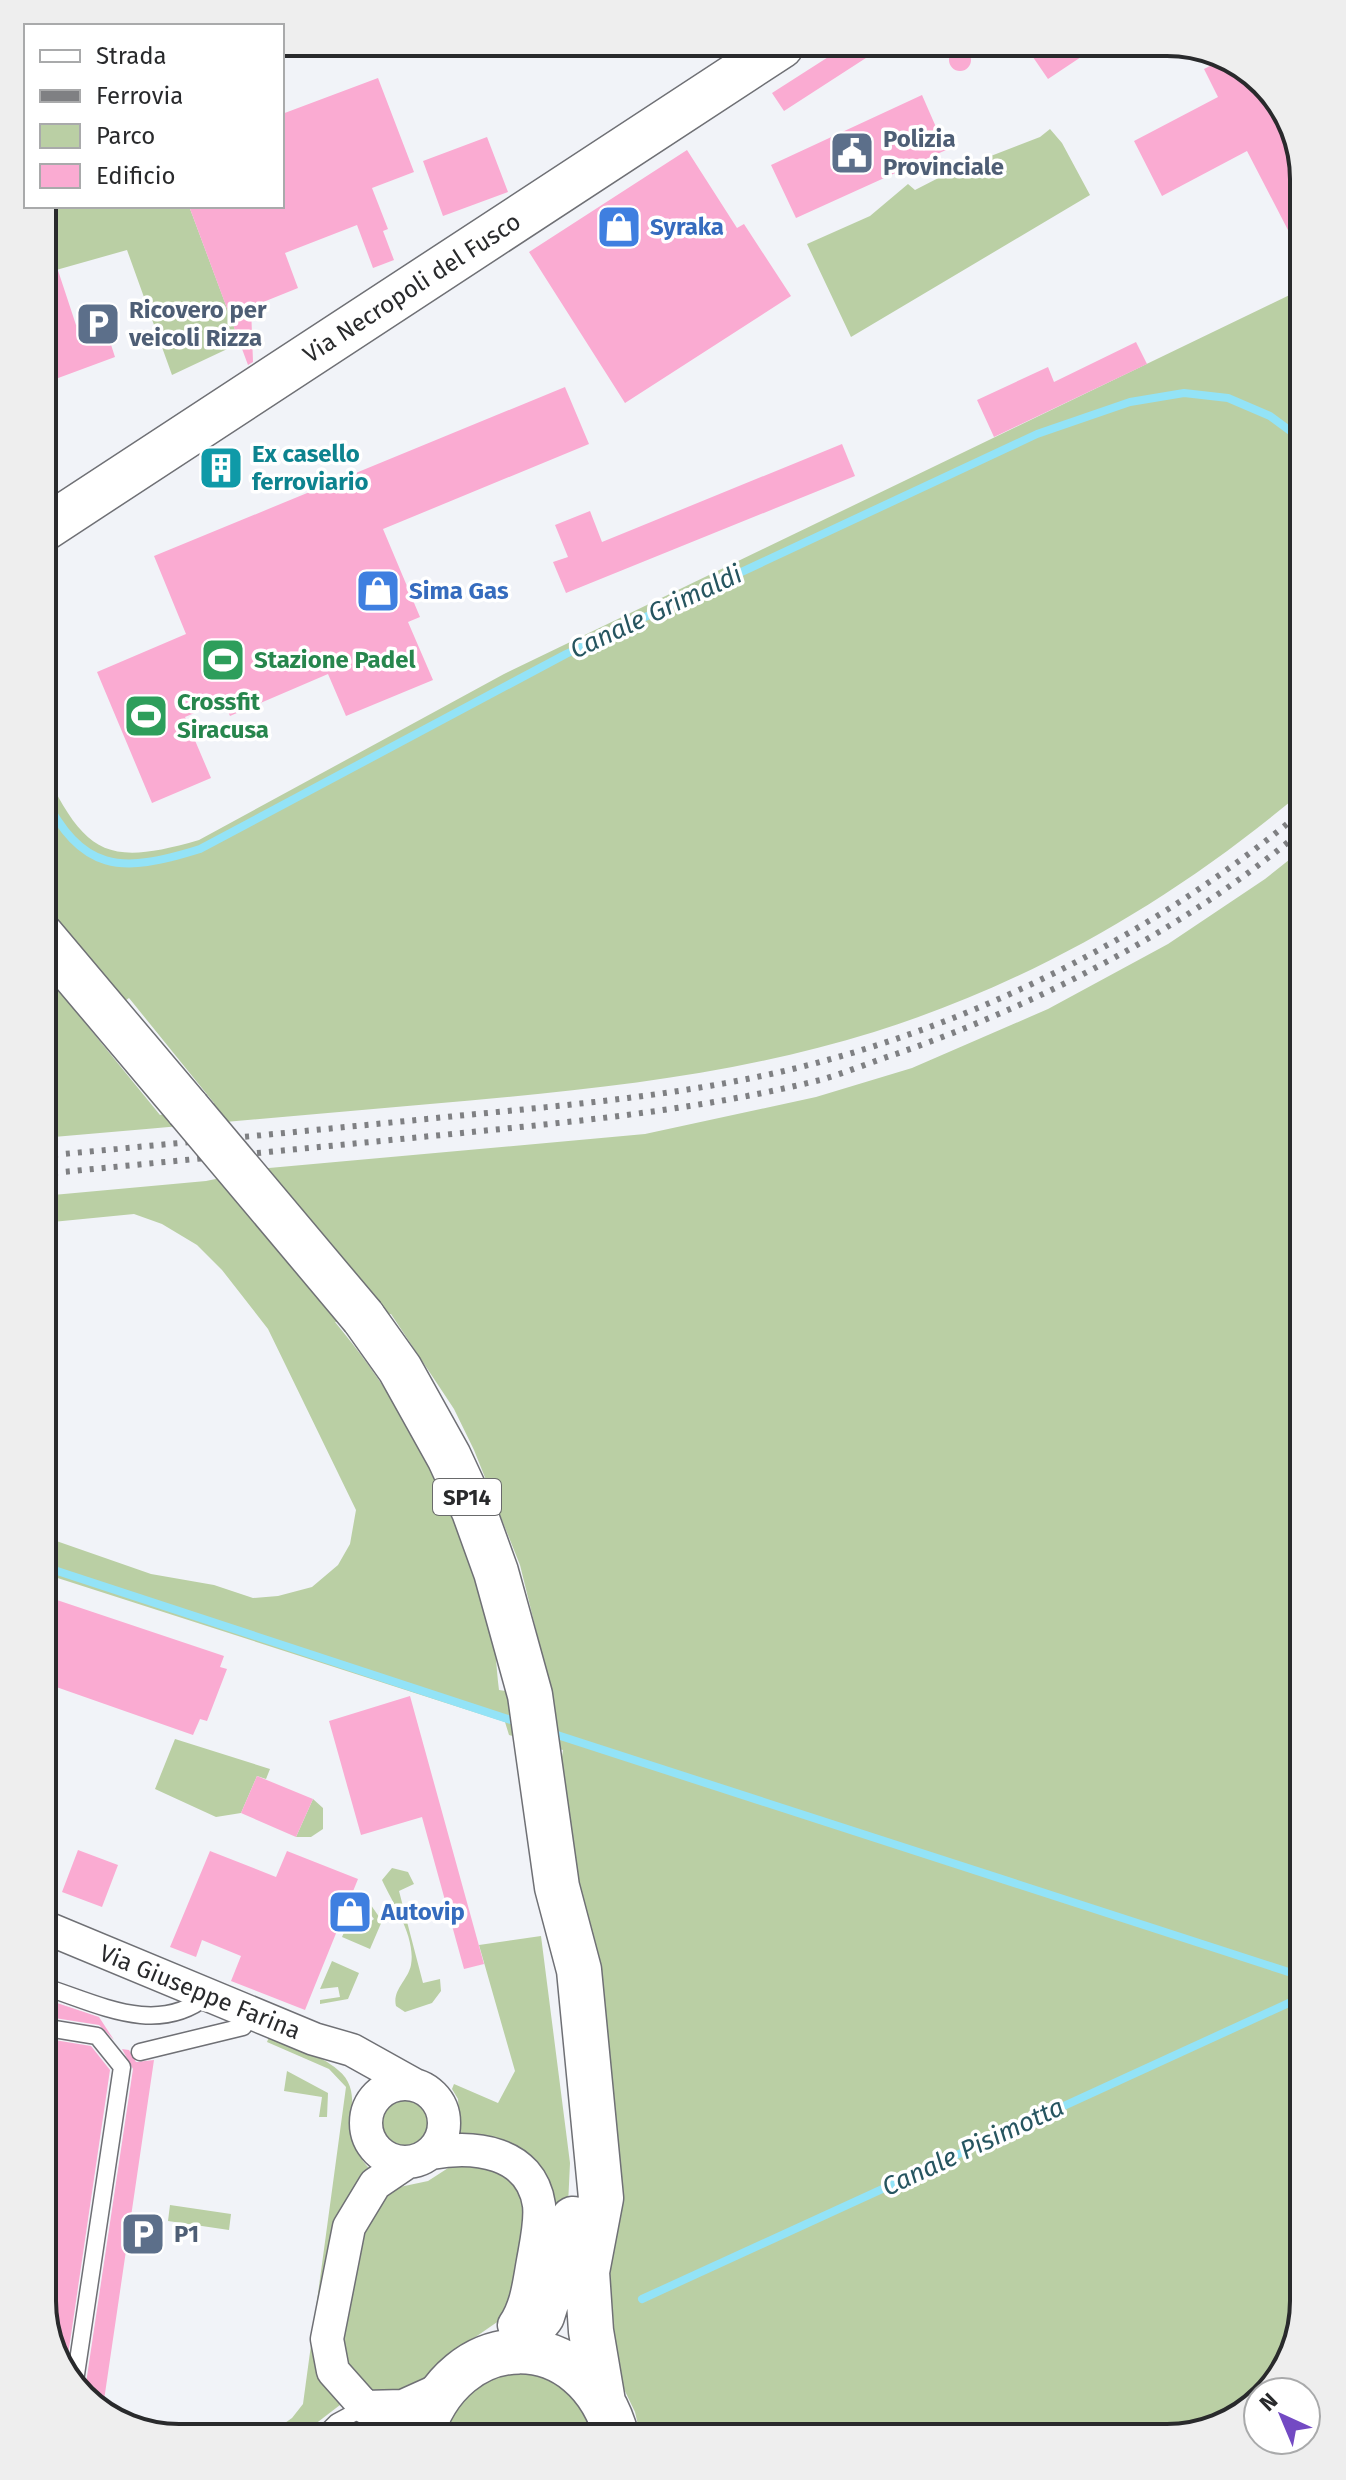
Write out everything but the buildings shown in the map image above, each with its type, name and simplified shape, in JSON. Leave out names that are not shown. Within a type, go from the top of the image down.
[{"type":"main road","name":"Via Necropoli del Fusco","points":[[56,521],[766,56]]},
{"type":"main road","name":"SP14","points":[[56,953],[363,1317],[400,1369],[449,1457],[474,1511],[496,1572],[530,1695],[557,1887]]},
{"type":"main road","points":[[502,2352],[542,2316],[578,2200],[579,2151],[557,1973],[557,1887]]},
{"type":"main road","points":[[557,1887],[579,1970],[601,2198],[587,2272],[591,2331],[610,2420]]},
{"type":"main road","points":[[425,2424],[432,2403],[443,2388],[473,2361],[502,2352],[534,2352],[569,2366],[590,2382],[610,2420]]},
{"type":"street","name":"Via Giuseppe Farina","points":[[56,1932],[314,2039]]},
{"type":"street","points":[[314,2039],[360,2076],[369,2106],[366,2132],[381,2154],[418,2158],[466,2148],[501,2154],[517,2166],[532,2186],[539,2206],[526,2301],[502,2352]]},
{"type":"street","points":[[314,2039],[352,2050],[434,2096],[445,2119],[444,2132],[418,2158],[375,2184],[349,2227],[327,2339],[333,2371],[365,2407],[403,2406],[443,2388]]},
{"type":"street","points":[[369,2106],[387,2087],[413,2084]]},
{"type":"lane","points":[[56,1990],[150,2018],[176,2014],[207,1996]]},
{"type":"lane","points":[[140,2052],[243,2027],[253,2013]]},
{"type":"lane","points":[[56,2029],[97,2036],[122,2067],[77,2369]]},
{"type":"lane","points":[[335,2424],[365,2407]]},
{"type":"green space","points":[[1050,129],[1062,143],[1090,195],[851,337],[807,244],[870,216],[908,184],[915,190],[952,171],[1040,137]]},
{"type":"green space","points":[[56,208],[190,208],[240,343],[172,375],[127,250],[56,270]]},
{"type":"green space","points":[[1290,295],[1290,801],[1206,866],[1101,933],[990,988],[874,1032],[765,1060],[654,1080],[542,1094],[56,1137],[56,987],[160,1115],[214,1103],[129,998],[121,1004],[56,926],[56,793],[85,835],[101,846],[118,852],[140,852],[199,840],[504,674]]},
{"type":"green space","points":[[1290,859],[1288,2325],[1277,2355],[1264,2376],[1242,2376],[1242,2397],[1214,2415],[1191,2422],[638,2424],[611,2362],[561,1763],[563,1750],[509,1735],[505,1722],[56,1578],[56,1541],[151,1574],[214,1585],[253,1598],[278,1596],[312,1587],[338,1565],[350,1544],[356,1510],[268,1329],[222,1270],[197,1245],[162,1224],[134,1214],[56,1222],[56,1195],[206,1181],[269,1168],[645,1134],[816,1097],[912,1068],[1048,1009],[1168,944]],"holes":[[[391,1314],[454,1409],[474,1450],[520,1565],[553,1699],[499,1690],[493,1631],[481,1584],[450,1504],[385,1388],[335,1322]]]},
{"type":"green space","points":[[175,1739],[270,1769],[266,1779],[257,1776],[241,1813],[216,1817],[155,1789]]},
{"type":"green space","points":[[313,1799],[323,1808],[323,1829],[311,1837],[296,1837]]},
{"type":"green space","points":[[392,1868],[408,1872],[414,1884],[399,1891],[423,1983],[440,1979],[441,1991],[432,2003],[405,2012],[396,2006],[395,2000],[411,1965],[412,1954],[402,1921],[382,1880]]},
{"type":"green space","points":[[366,1898],[382,1921],[370,1949],[342,1937],[354,1910],[366,1925],[374,1919],[362,1903]]},
{"type":"green space","points":[[541,1936],[570,2163],[568,2205],[551,2228],[506,2142],[460,2134],[458,2099],[452,2089],[454,2084],[498,2103],[515,2071],[479,1945]]},
{"type":"green space","points":[[332,1961],[359,1973],[348,1999],[320,2004],[320,2000],[340,1997],[338,1987],[320,1989]]},
{"type":"green space","points":[[269,2037],[305,2051],[338,2070],[347,2080],[351,2091],[354,2143],[360,2157],[372,2171],[324,2380],[340,2405],[315,2424],[284,2424],[303,2404],[346,2087],[329,2069],[267,2042]]},
{"type":"green space","points":[[287,2071],[328,2093],[327,2117],[319,2117],[322,2097],[284,2091]]},
{"type":"green space","points":[[405,2100],[422,2107],[429,2124],[422,2141],[405,2148],[388,2141],[381,2124],[388,2107]]},
{"type":"green space","points":[[459,2161],[506,2172],[526,2201],[518,2291],[503,2318],[445,2358],[417,2388],[370,2393],[344,2364],[343,2329],[358,2236],[373,2204],[395,2188],[428,2181]]},
{"type":"green space","points":[[170,2205],[231,2214],[229,2230],[168,2221]]},
{"type":"green space","points":[[518,2371],[564,2383],[592,2424],[448,2424],[452,2414],[485,2379]]},
{"type":"green space","points":[[405,2419],[403,2424],[364,2424]]},
{"type":"waterway","name":"Canale Grimaldi","points":[[56,817],[72,839],[88,852],[106,860],[147,862],[200,849],[566,654],[1037,434],[1130,402],[1184,393],[1228,398],[1270,416],[1290,431]]},
{"type":"waterway","points":[[56,1571],[520,1723]]},
{"type":"waterway","points":[[548,1732],[1290,1972]]},
{"type":"waterway","name":"Canale Pisimotta","points":[[642,2299],[1290,2002]]},
{"type":"railway","points":[[56,1155],[593,1102],[685,1090],[820,1062],[950,1019],[1076,962],[1194,892],[1290,821]]},
{"type":"railway","points":[[56,1173],[585,1120],[679,1108],[820,1080],[951,1034],[1058,987],[1161,931],[1211,899],[1290,840]]},
{"type":"place","name":"Polizia Provinciale","points":[[852,153]]},
{"type":"place","name":"Syraka","points":[[619,227]]},
{"type":"place","name":"Ricovero per veicoli Rizza","points":[[98,324]]},
{"type":"place","name":"Ex casello ferroviario","points":[[221,468]]},
{"type":"place","name":"Sima Gas","points":[[378,591]]},
{"type":"place","name":"Stazione Padel","points":[[223,660]]},
{"type":"place","name":"Crossfit Siracusa","points":[[146,716]]},
{"type":"place","name":"Autovip","points":[[350,1912]]},
{"type":"place","name":"P1","points":[[143,2234]]}]
